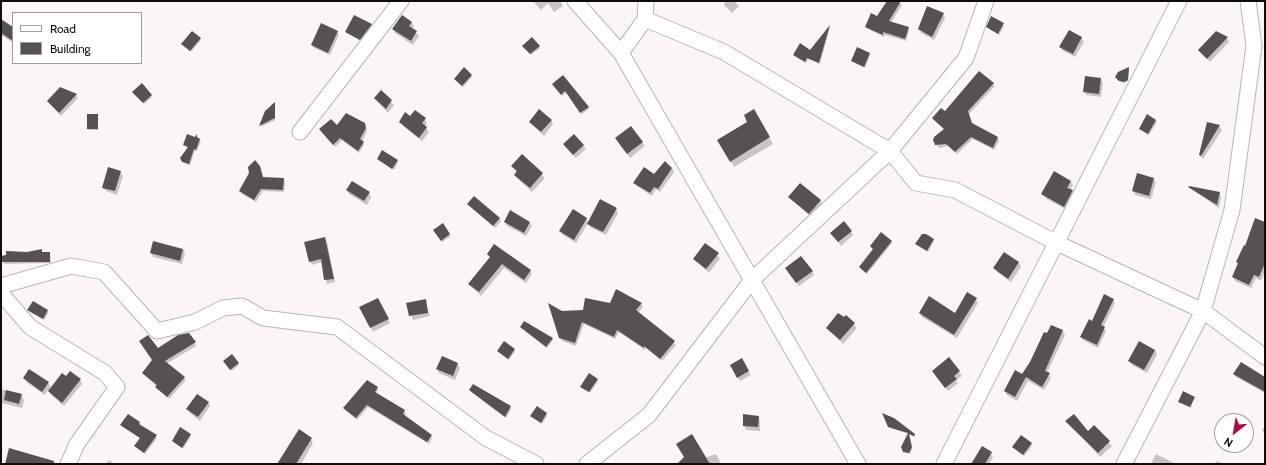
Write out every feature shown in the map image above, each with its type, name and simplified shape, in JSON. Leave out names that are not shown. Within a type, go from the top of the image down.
[{"type":"street","points":[[300,132],[401,1]]},
{"type":"street","points":[[575,1],[621,53],[858,464]]},
{"type":"street","points":[[621,53],[645,19],[646,1]]},
{"type":"street","points":[[586,464],[649,415],[752,280],[890,151],[966,58],[986,1]]},
{"type":"street","points":[[944,464],[1179,1]]},
{"type":"street","points":[[1124,464],[1203,311],[1232,210],[1254,46],[1248,1]]},
{"type":"street","points":[[645,19],[724,52],[890,151],[916,183],[955,190],[1057,243],[1203,311],[1265,357]]},
{"type":"street","points":[[1,286],[71,266],[104,272],[157,331],[195,322],[223,308],[242,306],[263,318],[290,323],[337,327],[486,438],[536,464]]},
{"type":"street","points":[[1,293],[30,327],[105,373],[118,388],[77,444],[68,464]]},
{"type":"building","points":[[887,1],[901,1],[889,21],[909,27],[905,39],[883,32],[883,35],[865,27],[871,13],[877,16]]},
{"type":"building","points":[[927,6],[944,13],[932,37],[918,29]]},
{"type":"building","points":[[354,15],[372,24],[360,40],[345,32]]},
{"type":"building","points":[[402,15],[412,22],[409,26],[417,31],[411,41],[392,29]]},
{"type":"building","points":[[991,16],[1004,23],[998,34],[986,27]]},
{"type":"building","points":[[1,19],[12,26],[12,40],[1,33]]},
{"type":"building","points":[[321,23],[338,31],[328,53],[311,45]]},
{"type":"building","points":[[830,25],[819,63],[807,58],[805,62],[793,55],[800,43],[810,50]]},
{"type":"building","points":[[1069,30],[1082,37],[1073,54],[1059,47]]},
{"type":"building","points":[[192,31],[201,38],[190,51],[181,44]]},
{"type":"building","points":[[1216,31],[1228,37],[1207,59],[1198,50]]},
{"type":"building","points":[[532,37],[540,46],[530,54],[522,46]]},
{"type":"building","points":[[857,47],[870,53],[864,67],[851,61]]},
{"type":"building","points":[[464,67],[472,75],[462,86],[454,79]]},
{"type":"building","points":[[1129,67],[1128,80],[1124,82],[1119,81],[1115,77],[1118,72]]},
{"type":"building","points":[[979,71],[994,83],[968,111],[972,123],[998,137],[993,148],[971,137],[955,152],[946,144],[935,145],[933,140],[934,137],[944,129],[932,118],[941,108],[945,111]]},
{"type":"building","points":[[563,75],[589,107],[580,113],[565,91],[561,95],[552,84]]},
{"type":"building","points":[[1085,76],[1101,78],[1099,94],[1083,92]]},
{"type":"building","points":[[142,83],[152,95],[143,103],[132,92]]},
{"type":"building","points":[[60,87],[77,94],[59,113],[47,101]]},
{"type":"building","points":[[381,90],[392,100],[386,109],[374,98]]},
{"type":"building","points":[[275,102],[275,118],[259,126],[265,111]]},
{"type":"building","points":[[539,109],[552,120],[541,132],[529,122]]},
{"type":"building","points":[[754,109],[770,137],[730,162],[717,140],[747,122],[744,115]]},
{"type":"building","points":[[415,110],[426,118],[422,123],[427,127],[419,138],[399,122],[405,112],[410,116]]},
{"type":"building","points":[[346,113],[365,123],[366,128],[360,139],[364,142],[358,151],[340,138],[333,145],[319,129],[331,119],[337,125]]},
{"type":"building","points":[[87,114],[98,114],[98,129],[87,129]]},
{"type":"building","points":[[1147,114],[1156,120],[1148,134],[1139,129]]},
{"type":"building","points":[[1207,122],[1220,125],[1201,156],[1199,155]]},
{"type":"building","points":[[631,126],[643,142],[627,154],[615,138]]},
{"type":"building","points":[[187,134],[195,137],[197,134],[197,137],[200,139],[196,150],[194,149],[189,164],[182,162],[180,158],[188,147],[183,145]]},
{"type":"building","points":[[574,134],[584,145],[573,155],[563,144]]},
{"type":"building","points":[[382,150],[398,160],[392,169],[377,159]]},
{"type":"building","points":[[522,154],[543,173],[530,188],[514,175],[517,171],[511,166]]},
{"type":"building","points":[[255,160],[260,166],[263,177],[284,178],[283,190],[261,189],[254,200],[239,191],[249,173],[248,167]]},
{"type":"building","points":[[665,161],[672,168],[658,189],[654,187],[650,193],[633,183],[644,167],[654,174]]},
{"type":"building","points":[[108,167],[121,171],[115,191],[102,188]]},
{"type":"building","points":[[1054,171],[1071,181],[1067,188],[1073,190],[1064,207],[1041,194]]},
{"type":"building","points":[[1137,173],[1154,178],[1149,196],[1132,191]]},
{"type":"building","points":[[352,181],[370,192],[364,201],[346,190]]},
{"type":"building","points":[[800,183],[821,200],[809,214],[788,197]]},
{"type":"building","points":[[1188,187],[1220,192],[1217,205]]},
{"type":"building","points":[[474,196],[500,218],[493,226],[467,204]]},
{"type":"building","points":[[600,199],[617,208],[603,232],[587,224]]},
{"type":"building","points":[[573,209],[587,218],[574,240],[559,231]]},
{"type":"building","points":[[510,210],[530,222],[524,233],[504,222]]},
{"type":"building","points":[[1255,218],[1265,222],[1265,263],[1259,277],[1254,275],[1249,285],[1232,277],[1238,263],[1236,262],[1244,245],[1245,246]]},
{"type":"building","points":[[844,221],[852,231],[838,242],[830,233]]},
{"type":"building","points":[[443,223],[450,234],[441,241],[433,230]]},
{"type":"building","points":[[881,232],[892,241],[866,273],[859,267],[873,249],[870,246]]},
{"type":"building","points":[[922,234],[926,234],[934,239],[927,251],[915,244]]},
{"type":"building","points":[[325,237],[334,279],[324,280],[321,259],[309,262],[304,242]]},
{"type":"building","points":[[153,241],[183,249],[180,261],[150,253]]},
{"type":"building","points":[[705,243],[719,253],[706,269],[693,259]]},
{"type":"building","points":[[494,244],[531,270],[524,280],[502,264],[479,292],[468,284],[490,257],[487,254]]},
{"type":"building","points":[[42,249],[42,252],[50,252],[50,262],[2,262],[1,256],[6,255],[6,251],[27,252]]},
{"type":"building","points":[[1004,252],[1019,262],[1008,279],[993,268]]},
{"type":"building","points":[[801,256],[813,271],[796,283],[785,268]]},
{"type":"building","points":[[616,289],[642,303],[636,310],[675,341],[660,359],[644,346],[644,348],[617,330],[614,337],[582,322],[575,343],[559,338],[548,303],[562,311],[583,310],[585,298],[610,303]]},
{"type":"building","points":[[967,292],[977,298],[954,335],[919,313],[929,296],[955,313]]},
{"type":"building","points":[[1104,294],[1114,299],[1101,325],[1105,327],[1097,345],[1080,337],[1089,319],[1092,321]]},
{"type":"building","points":[[378,298],[389,319],[370,328],[359,307]]},
{"type":"building","points":[[426,299],[428,313],[409,316],[406,303]]},
{"type":"building","points":[[33,301],[48,310],[43,319],[27,310]]},
{"type":"building","points":[[838,313],[844,317],[846,315],[855,323],[840,340],[826,328]]},
{"type":"building","points":[[524,321],[553,338],[546,347],[520,327]]},
{"type":"building","points":[[1051,325],[1063,330],[1045,371],[1050,373],[1042,387],[1026,377],[1015,397],[1004,391],[1015,370],[1022,374],[1030,362],[1044,332],[1047,333]]},
{"type":"building","points":[[189,333],[196,342],[165,361],[185,377],[167,397],[155,387],[157,385],[142,373],[152,360],[139,341],[148,335],[158,348],[178,335]]},
{"type":"building","points":[[504,341],[515,349],[508,359],[497,351]]},
{"type":"building","points":[[1139,341],[1155,350],[1144,370],[1128,361]]},
{"type":"building","points":[[232,354],[239,363],[230,370],[223,361]]},
{"type":"building","points":[[442,356],[458,363],[453,376],[436,369]]},
{"type":"building","points":[[949,357],[960,371],[954,376],[957,379],[945,388],[932,371]]},
{"type":"building","points":[[742,358],[749,371],[737,378],[730,365]]},
{"type":"building","points":[[1241,362],[1265,377],[1265,392],[1233,374]]},
{"type":"building","points":[[29,369],[49,382],[42,392],[23,378]]},
{"type":"building","points":[[70,371],[81,379],[62,403],[48,391],[62,373],[66,376]]},
{"type":"building","points":[[589,373],[598,379],[589,392],[580,387]]},
{"type":"building","points":[[367,380],[378,387],[375,392],[405,410],[403,414],[432,435],[427,442],[367,405],[356,418],[343,408]]},
{"type":"building","points":[[473,384],[511,406],[505,417],[469,390]]},
{"type":"building","points":[[6,390],[22,394],[19,404],[4,400]]},
{"type":"building","points":[[1183,391],[1195,397],[1190,407],[1178,402]]},
{"type":"building","points":[[197,394],[209,402],[198,417],[186,409]]},
{"type":"building","points":[[537,406],[547,413],[541,423],[530,416]]},
{"type":"building","points":[[882,413],[894,418],[915,434],[914,436],[909,434],[912,447],[909,453],[903,452],[901,447],[908,433],[888,427]]},
{"type":"building","points":[[128,414],[140,422],[139,424],[157,435],[144,453],[134,446],[140,438],[120,425]]},
{"type":"building","points":[[743,414],[759,416],[758,427],[743,426]]},
{"type":"building","points":[[1074,414],[1088,431],[1094,425],[1110,441],[1098,453],[1065,421]]},
{"type":"building","points":[[180,427],[191,434],[182,448],[172,441]]},
{"type":"building","points":[[299,429],[312,438],[296,464],[277,464]]},
{"type":"building","points":[[692,434],[710,464],[677,464],[684,457],[676,444]]},
{"type":"building","points":[[1021,435],[1032,443],[1023,455],[1012,447]]},
{"type":"building","points":[[982,446],[992,452],[985,464],[971,464]]},
{"type":"building","points":[[9,448],[54,461],[54,464],[5,464]]}]
